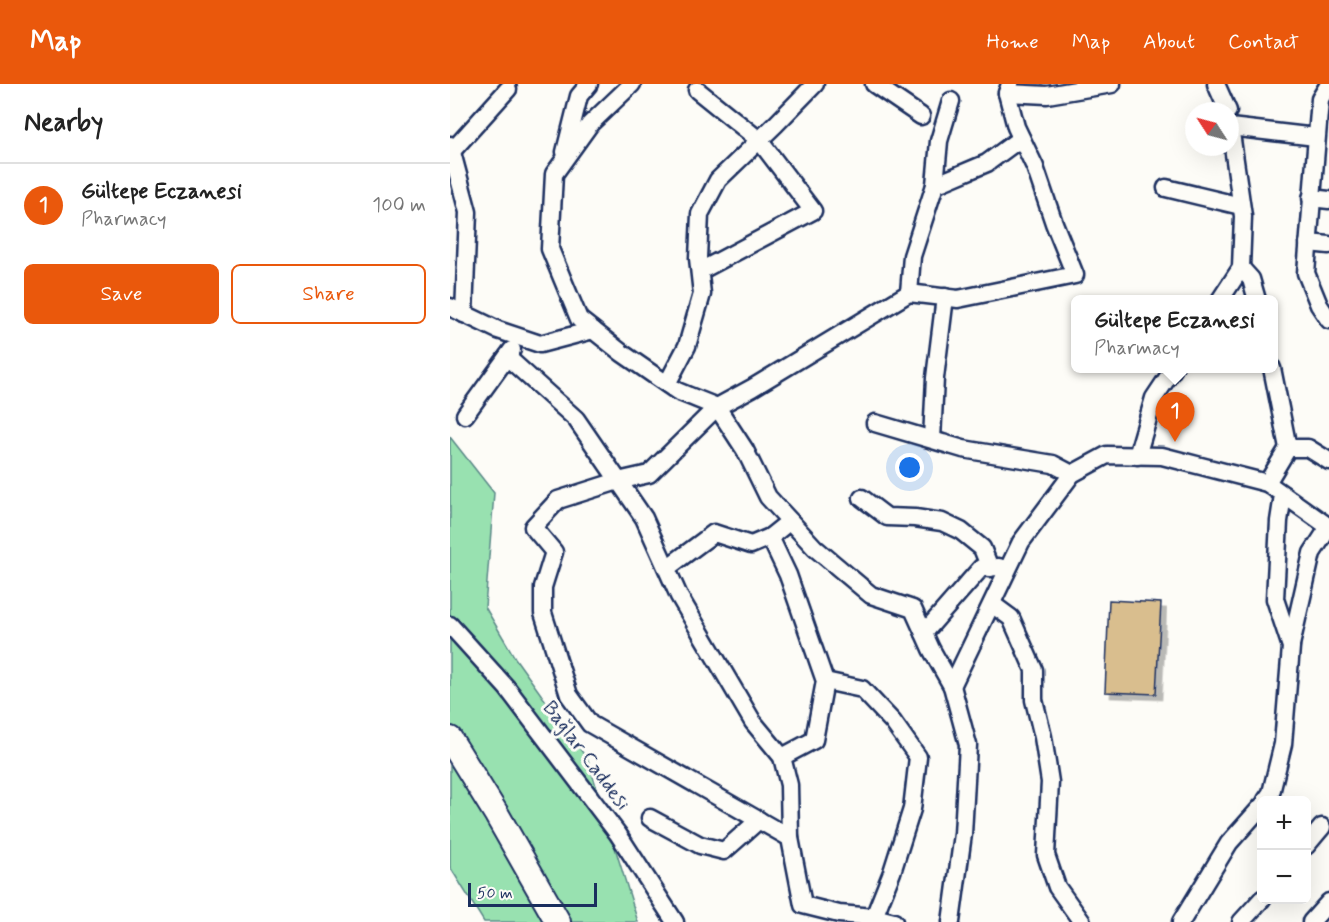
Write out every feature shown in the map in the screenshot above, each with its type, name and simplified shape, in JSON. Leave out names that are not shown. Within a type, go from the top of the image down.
[{"type":"street","points":[[563,161],[579,96],[590,84]]},
{"type":"street","points":[[632,84],[590,124],[554,174],[550,249],[579,319],[622,353],[677,391],[717,407],[745,450],[768,497],[815,548],[871,595],[913,609],[952,687],[968,745],[963,834],[951,922]]},
{"type":"street","points":[[667,384],[687,346],[702,294],[700,214],[718,180],[815,84]]},
{"type":"street","points":[[874,84],[921,116]]},
{"type":"street","points":[[790,838],[590,724],[568,695],[543,613],[543,586],[554,552],[533,527],[558,500],[649,474],[717,407],[909,293],[958,298],[1075,275],[1035,167],[1016,127],[1009,89],[1047,95],[1112,84]]},
{"type":"street","points":[[1216,84],[1224,102]]},
{"type":"street","points":[[1329,84],[1320,99],[1320,149],[1311,198],[1306,273],[1319,305],[1329,320]]},
{"type":"street","points":[[508,89],[451,147],[468,212],[457,310],[498,330],[540,344],[593,330]]},
{"type":"street","points":[[697,90],[759,140],[813,211],[700,272]]},
{"type":"street","points":[[909,293],[912,256],[934,185],[939,141],[951,101]]},
{"type":"street","points":[[1239,129],[1320,149]]},
{"type":"street","points":[[934,185],[987,163],[1021,138]]},
{"type":"street","points":[[1223,295],[1241,268],[1241,206],[1234,156]]},
{"type":"street","points":[[1166,188],[1241,206]]},
{"type":"street","points":[[1311,198],[1329,200]]},
{"type":"street","points":[[1308,243],[1329,244]]},
{"type":"street","points":[[1241,268],[1251,279],[1256,295]]},
{"type":"street","points":[[932,440],[935,378],[945,297]]},
{"type":"street","points":[[465,415],[521,338]]},
{"type":"street","points":[[507,357],[576,419],[644,518],[679,596],[753,722],[782,757],[789,785],[790,838],[803,905],[839,914],[874,917],[894,922]]},
{"type":"street","points":[[1137,456],[1154,398],[1171,373]]},
{"type":"street","points":[[1267,483],[1288,448],[1273,373]]},
{"type":"street","points":[[875,423],[963,449],[1053,464],[1072,474]]},
{"type":"street","points":[[1288,448],[1308,448],[1329,461]]},
{"type":"street","points":[[952,687],[1021,542],[1072,474],[1107,455],[1162,456],[1267,483],[1329,527],[1312,553],[1291,647],[1283,744],[1269,796]]},
{"type":"street","points":[[1283,495],[1279,521],[1275,599],[1291,647]]},
{"type":"street","points":[[862,498],[887,517],[942,522],[961,531],[982,548],[990,568]]},
{"type":"street","points":[[667,568],[714,533],[751,545],[770,537],[790,521]]},
{"type":"street","points":[[770,537],[788,575],[825,681],[814,740],[782,757]]},
{"type":"street","points":[[924,633],[981,568],[1009,567]]},
{"type":"street","points":[[992,604],[1011,618],[1034,670],[1034,700],[1050,782],[1046,855],[1057,887],[1082,922]]},
{"type":"street","name":"Bağlar Caddesi","points":[[450,625],[507,688],[618,834],[675,922]]},
{"type":"street","points":[[825,681],[862,689],[893,722],[918,757],[912,809],[892,872],[874,917]]},
{"type":"street","points":[[450,740],[497,815],[558,922]]},
{"type":"street","points":[[1181,922],[1229,843],[1257,812]]},
{"type":"street","points":[[650,818],[700,845],[724,851],[759,820]]},
{"type":"street","points":[[1311,840],[1322,827]]},
{"type":"street","points":[[1311,922],[1329,902]]},
{"type":"street","points":[[1241,922],[1257,904]]},
{"type":"green space","points":[[450,437],[494,493],[485,607],[515,658],[588,760],[638,922],[484,922],[450,867]]},
{"type":"building","points":[[1109,600],[1161,603],[1156,694],[1105,692]]},
{"type":"place","name":"Gültepe Eczanesi","points":[[1175,442]]}]
